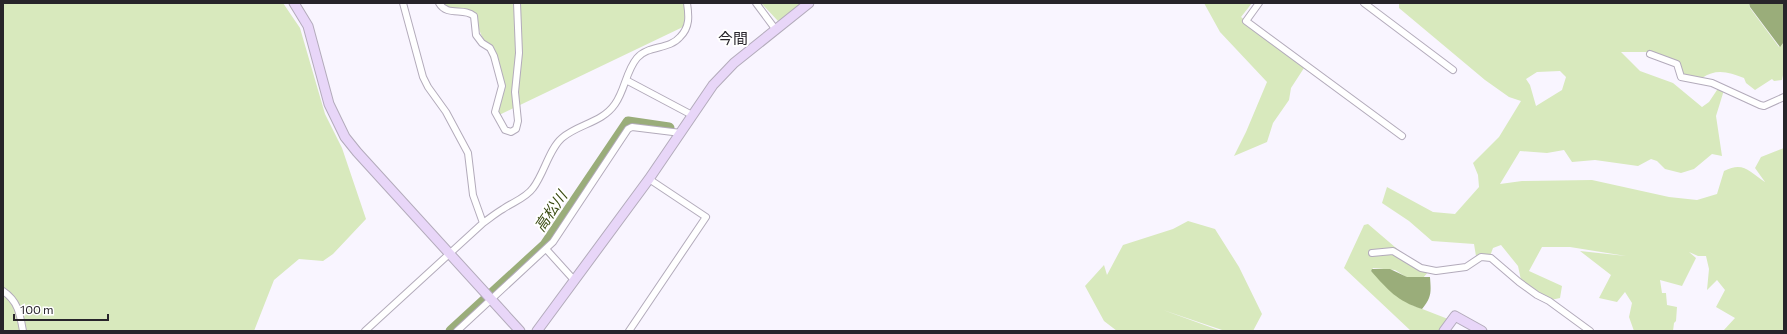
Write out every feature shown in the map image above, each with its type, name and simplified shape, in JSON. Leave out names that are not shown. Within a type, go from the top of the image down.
[{"type":"street","points":[[294,3],[308,26],[329,104],[345,137],[520,331]]},
{"type":"street","points":[[403,3],[425,82],[446,112],[468,153],[473,195],[483,223]]},
{"type":"street","points":[[439,3],[448,11],[470,13],[474,16],[476,35],[482,43],[490,48],[494,56],[502,86],[495,112],[505,130],[511,132],[516,129],[518,121],[515,92],[519,53],[517,3]]},
{"type":"street","points":[[365,331],[483,223],[529,192],[538,180],[560,139],[608,113],[620,97],[626,80],[638,56],[644,52],[671,44],[680,38],[688,24],[689,17],[687,3]]},
{"type":"street","points":[[756,3],[776,30]]},
{"type":"street","points":[[537,331],[723,74],[809,3]]},
{"type":"street","points":[[1259,3],[1246,21],[1402,136]]},
{"type":"street","points":[[1364,3],[1453,70]]},
{"type":"street","points":[[1650,54],[1677,64],[1681,77],[1712,83],[1760,106],[1764,106],[1784,97]]},
{"type":"street","points":[[626,80],[692,115]]},
{"type":"street","points":[[457,331],[489,298],[546,249],[628,129],[632,127],[681,133]]},
{"type":"street","points":[[629,331],[706,218],[648,179]]},
{"type":"street","points":[[546,249],[574,280]]},
{"type":"street","points":[[1372,253],[1393,251],[1421,268],[1436,271],[1466,267],[1481,257],[1491,258],[1519,282],[1569,314],[1590,331]]},
{"type":"street","points":[[3,291],[12,297],[20,316],[23,331]]},
{"type":"street","points":[[1444,331],[1456,316],[1482,331]]},
{"type":"shaded area","points":[[3,3],[283,3],[300,28],[325,114],[342,148],[366,219],[333,254],[323,261],[299,259],[274,280],[254,331],[3,331]]},
{"type":"shaded area","points":[[441,3],[685,3],[685,26],[497,116],[502,86],[474,17],[448,11]]},
{"type":"shaded area","points":[[761,3],[807,3],[778,21]]},
{"type":"shaded area","points":[[1204,3],[1252,3],[1241,17],[1304,68],[1291,88],[1289,100],[1273,123],[1267,142],[1234,156],[1267,82],[1220,32]]},
{"type":"shaded area","points":[[1399,3],[1749,3],[1750,8],[1779,47],[1784,43],[1784,70],[1782,80],[1774,81],[1772,79],[1755,90],[1746,83],[1744,78],[1733,74],[1717,72],[1702,78],[1682,75],[1679,65],[1651,52],[1621,52],[1640,71],[1673,83],[1702,107],[1709,102],[1719,87],[1724,90],[1716,116],[1722,156],[1712,154],[1694,169],[1681,173],[1665,169],[1657,161],[1651,159],[1638,166],[1595,160],[1572,162],[1564,150],[1547,153],[1520,151],[1500,184],[1522,181],[1592,180],[1669,197],[1697,200],[1717,194],[1724,171],[1731,168],[1741,167],[1746,169],[1765,182],[1755,168],[1761,157],[1784,148],[1784,331],[1723,331],[1735,318],[1716,307],[1725,290],[1717,280],[1707,290],[1709,269],[1706,256],[1698,256],[1689,252],[1696,258],[1682,286],[1660,280],[1662,293],[1666,293],[1667,305],[1677,307],[1676,321],[1674,323],[1673,331],[1634,331],[1629,317],[1632,303],[1625,292],[1617,302],[1599,298],[1611,275],[1580,251],[1626,256],[1570,247],[1542,247],[1529,271],[1562,286],[1560,298],[1551,300],[1521,280],[1518,266],[1501,245],[1493,248],[1490,256],[1476,256],[1474,244],[1432,241],[1409,221],[1382,203],[1387,187],[1433,212],[1455,214],[1479,187],[1478,175],[1473,163],[1499,137],[1521,101],[1509,97],[1485,80],[1399,8]],"holes":[[[1560,71],[1566,77],[1562,90],[1536,106],[1530,85],[1526,79],[1537,72]]]},
{"type":"shaded area","points":[[1749,3],[1784,3],[1784,42],[1780,47],[1750,7]]},
{"type":"shaded area","points":[[1188,221],[1215,229],[1239,267],[1262,314],[1253,331],[1225,331],[1163,310],[1221,331],[1117,331],[1104,321],[1085,286],[1104,265],[1107,275],[1123,245],[1173,229]]},
{"type":"shaded area","points":[[1368,224],[1416,265],[1430,270],[1416,283],[1395,270],[1373,268],[1371,271],[1412,305],[1448,319],[1438,331],[1411,331],[1344,268],[1364,225]]},
{"type":"shaded area","points":[[1372,269],[1390,269],[1407,277],[1430,277],[1431,291],[1428,301],[1422,309],[1399,298],[1371,271]]},
{"type":"waterway","name":"高松川","points":[[451,331],[545,245],[628,122],[669,128]]},
{"type":"district","name":"今間","points":[[733,38]]}]
